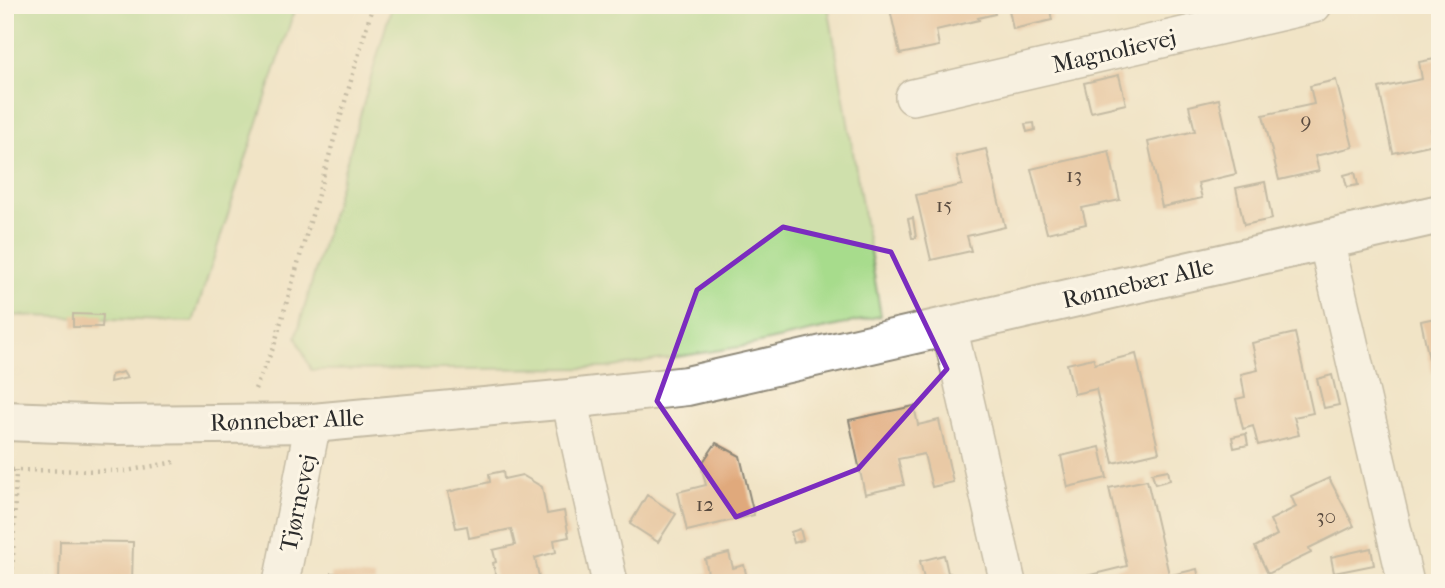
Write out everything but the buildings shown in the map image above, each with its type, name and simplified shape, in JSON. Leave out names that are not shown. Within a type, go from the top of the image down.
[{"type":"main road","name":"Rønnebær Alle","points":[[5,421],[115,425],[313,423],[687,386],[1440,214]]},
{"type":"street","name":"Magnolievej","points":[[913,97],[1314,5]]},
{"type":"street","points":[[1326,240],[1406,583]]},
{"type":"street","points":[[949,326],[1008,583]]},
{"type":"street","points":[[569,399],[610,583]]},
{"type":"street","name":"Tjørnevej","points":[[281,583],[313,423]]},
{"type":"path","points":[[253,391],[274,346],[373,5]]},
{"type":"path","points":[[12,583],[16,470]]},
{"type":"highlighted area","points":[[783,227],[891,252],[947,369],[858,469],[736,517],[657,401],[697,290]]},
{"type":"green space","points":[[5,5],[296,5],[193,322],[5,315]]},
{"type":"green space","points":[[392,5],[828,5],[881,316],[746,346],[607,368],[311,370],[296,337]]}]
